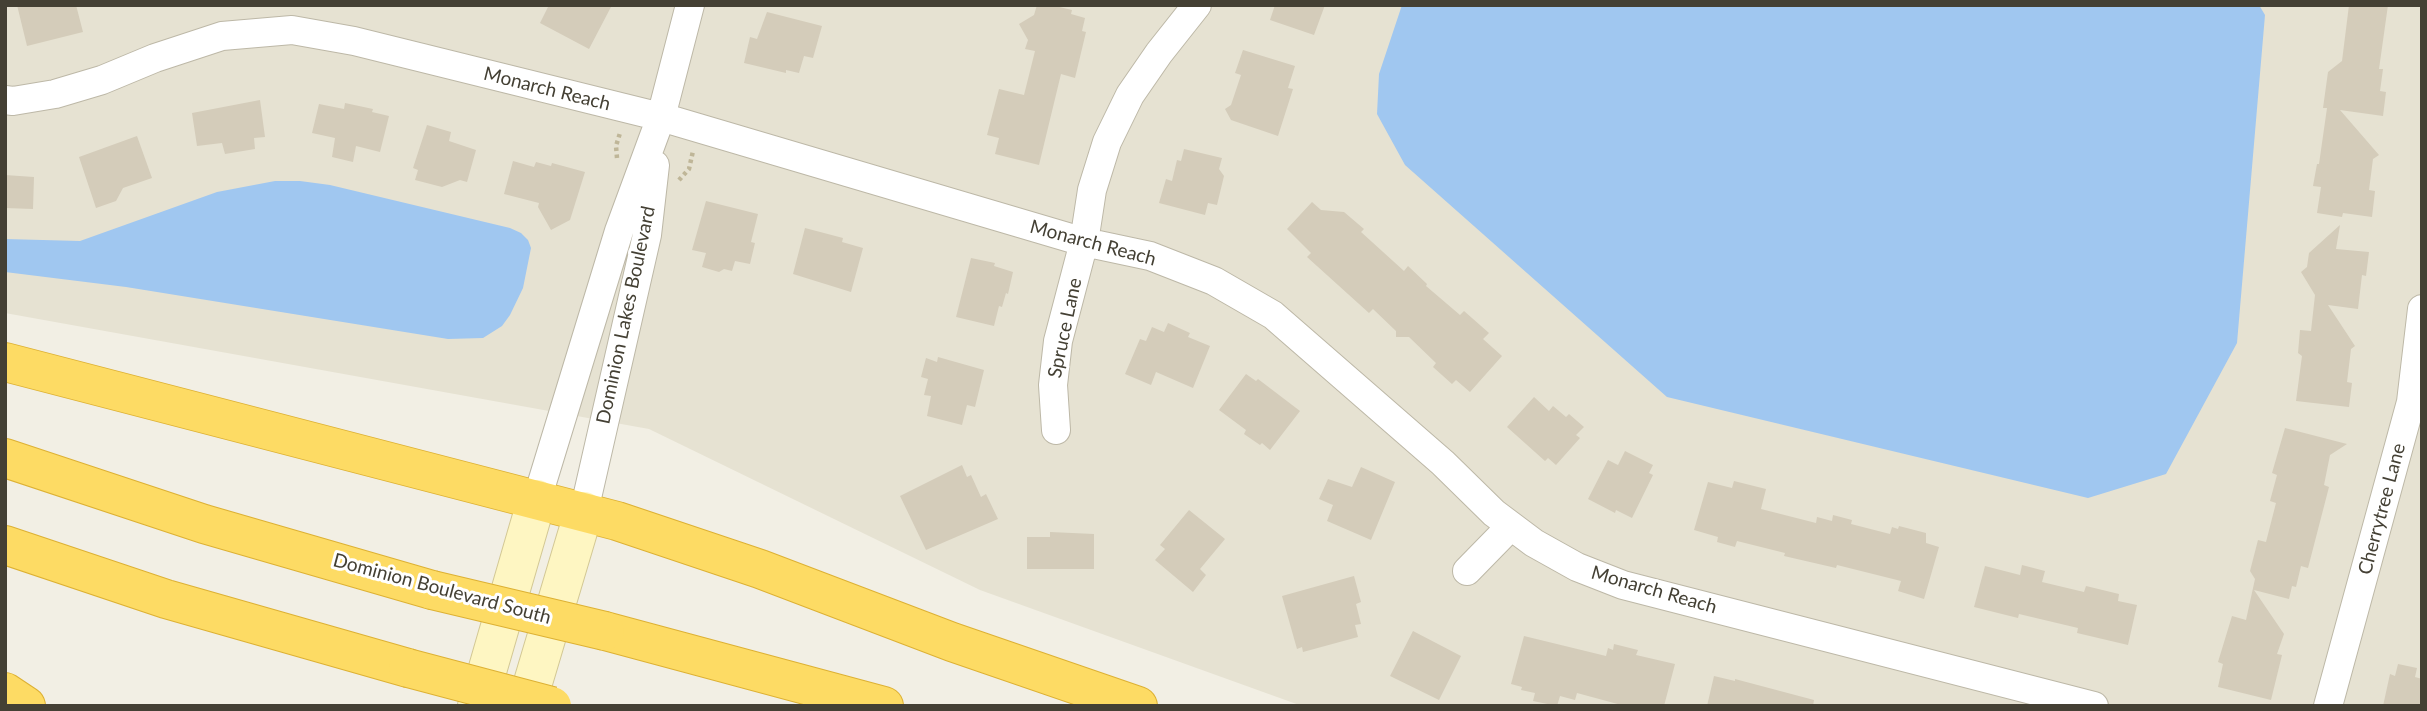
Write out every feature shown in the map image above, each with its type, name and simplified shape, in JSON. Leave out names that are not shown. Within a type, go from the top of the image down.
[{"type":"highway","points":[[5,362],[584,511],[760,569],[952,642],[1138,706]]},
{"type":"highway","name":"Dominion Boulevard South","points":[[5,458],[204,523],[432,590],[605,631],[884,706]]},
{"type":"highway","points":[[5,545],[166,599],[552,706]]},
{"type":"highway","points":[[5,692],[26,706]]},
{"type":"main road","points":[[477,706],[537,499]]},
{"type":"main road","points":[[526,706],[584,511]]},
{"type":"street","name":"Dominion Lakes Boulevard","points":[[537,499],[619,231],[661,117],[690,5]]},
{"type":"street","name":"Spruce Lane","points":[[1056,430],[1053,385],[1058,341],[1084,242],[1092,190],[1113,130],[1137,84],[1197,5]]},
{"type":"street","name":"Monarch Reach","points":[[5,100],[55,94],[102,80],[155,58],[222,36],[292,30],[354,41],[661,117],[1084,242],[1150,256],[1214,281],[1272,315],[1443,463],[1494,513],[1534,543],[1577,567],[1623,585],[2094,706]]},
{"type":"street","name":"Dominion Lakes Boulevard","points":[[584,511],[646,235],[661,117]]},
{"type":"street","name":"Cherrytree Lane","points":[[2328,706],[2411,402],[2422,309]]},
{"type":"street","points":[[1467,571],[1511,526]]},
{"type":"shaded area","points":[[5,5],[2422,5],[2422,706],[1302,706],[980,590],[649,429],[5,313]]},
{"type":"water","points":[[1402,5],[2259,5],[2265,15],[2237,343],[2166,474],[2088,498],[1667,397],[1405,165],[1377,114],[1379,74]]},
{"type":"water","points":[[275,181],[330,185],[510,228],[521,233],[531,248],[523,288],[510,315],[502,326],[483,338],[448,339],[126,287],[5,272],[5,239],[80,241],[217,192]]},
{"type":"building","points":[[17,5],[76,5],[83,32],[27,46]]},
{"type":"building","points":[[549,5],[612,5],[589,49],[540,23]]},
{"type":"building","points":[[1037,5],[1072,10],[1071,14],[1085,18],[1082,31],[1086,32],[1075,78],[1061,74],[1039,165],[995,154],[999,138],[987,135],[999,89],[1024,95],[1035,51],[1025,49],[1028,40],[1019,24],[1034,15]]},
{"type":"building","points":[[1275,5],[1325,5],[1314,35],[1270,20]]},
{"type":"building","points":[[2349,5],[2388,5],[2379,69],[2383,69],[2380,91],[2386,92],[2383,116],[2340,110],[2379,155],[2373,159],[2369,190],[2375,191],[2372,217],[2343,213],[2342,217],[2317,213],[2321,187],[2313,186],[2327,108],[2323,108],[2328,72],[2342,61]]},
{"type":"building","points":[[767,12],[822,26],[813,58],[804,56],[799,73],[786,70],[786,73],[744,63],[750,37],[757,39]]},
{"type":"building","points":[[1243,50],[1295,66],[1288,88],[1293,89],[1278,136],[1231,120],[1225,109],[1231,105],[1241,75],[1235,73]]},
{"type":"building","points":[[260,100],[265,137],[254,138],[255,149],[225,154],[222,143],[197,146],[192,113]]},
{"type":"building","points":[[345,103],[373,109],[372,112],[389,116],[380,152],[356,146],[353,162],[332,157],[335,138],[312,133],[319,104],[344,109]]},
{"type":"building","points":[[427,125],[451,132],[449,141],[476,150],[467,182],[460,180],[442,187],[415,180],[418,170],[413,168]]},
{"type":"building","points":[[137,136],[152,178],[123,188],[116,201],[96,208],[79,157]]},
{"type":"building","points":[[1184,149],[1222,158],[1219,169],[1224,176],[1217,205],[1208,203],[1205,215],[1159,203],[1166,179],[1172,181],[1177,160],[1181,161]]},
{"type":"building","points":[[513,161],[534,167],[536,162],[551,166],[552,163],[585,172],[570,220],[551,230],[538,207],[539,203],[504,194]]},
{"type":"building","points":[[5,175],[34,177],[33,209],[5,208]]},
{"type":"building","points":[[706,201],[758,214],[751,242],[755,243],[750,264],[735,261],[732,271],[724,269],[719,272],[702,267],[706,253],[692,250]]},
{"type":"building","points":[[1312,202],[1321,210],[1344,212],[1364,229],[1361,232],[1404,271],[1408,266],[1426,286],[1460,315],[1464,311],[1489,333],[1483,339],[1502,356],[1470,392],[1456,380],[1452,384],[1433,367],[1436,363],[1409,337],[1396,337],[1396,331],[1373,309],[1369,313],[1307,257],[1311,253],[1287,229]]},
{"type":"building","points":[[2340,225],[2336,249],[2369,252],[2366,276],[2362,275],[2358,309],[2328,305],[2355,346],[2351,349],[2347,382],[2352,383],[2349,407],[2296,401],[2302,356],[2298,353],[2300,330],[2311,331],[2315,295],[2301,272],[2307,267],[2309,253]]},
{"type":"building","points":[[805,228],[843,238],[842,242],[863,248],[851,292],[793,274]]},
{"type":"building","points":[[971,258],[995,263],[994,266],[1013,272],[1008,294],[1006,293],[1002,307],[999,306],[994,326],[956,317]]},
{"type":"building","points":[[1168,323],[1190,333],[1188,337],[1210,346],[1193,388],[1156,372],[1151,385],[1125,374],[1140,339],[1146,341],[1152,327],[1164,332]]},
{"type":"building","points":[[938,357],[984,370],[975,407],[967,405],[962,425],[927,416],[931,396],[924,395],[928,379],[921,377],[926,358],[937,362]]},
{"type":"building","points":[[1246,374],[1256,381],[1258,379],[1300,411],[1270,450],[1244,434],[1246,430],[1219,410]]},
{"type":"building","points":[[1534,397],[1549,411],[1553,406],[1566,417],[1569,414],[1584,427],[1576,435],[1580,438],[1556,465],[1548,458],[1545,461],[1507,427]]},
{"type":"building","points":[[2285,428],[2347,444],[2330,455],[2324,485],[2329,487],[2308,568],[2301,566],[2296,587],[2292,586],[2289,599],[2254,590],[2284,634],[2277,654],[2282,655],[2271,700],[2218,687],[2223,664],[2218,662],[2232,616],[2246,620],[2255,579],[2250,571],[2258,540],[2266,542],[2276,503],[2270,501],[2277,475],[2272,473]]},
{"type":"building","points":[[1625,451],[1653,465],[1649,473],[1653,475],[1632,518],[1616,510],[1615,513],[1588,499],[1608,460],[1618,465]]},
{"type":"building","points":[[962,465],[967,477],[971,475],[981,497],[986,494],[998,519],[926,550],[900,496]]},
{"type":"building","points":[[1361,467],[1395,482],[1371,540],[1327,521],[1333,505],[1319,499],[1328,479],[1352,487]]},
{"type":"building","points":[[1734,481],[1766,489],[1761,509],[1816,523],[1817,517],[1832,521],[1833,515],[1852,520],[1851,524],[1890,534],[1892,527],[1898,529],[1899,526],[1926,533],[1926,543],[1939,547],[1924,599],[1898,591],[1901,581],[1837,565],[1836,568],[1784,556],[1785,553],[1737,541],[1735,547],[1717,542],[1718,537],[1694,530],[1708,482],[1732,488]]},
{"type":"building","points":[[1189,510],[1225,539],[1200,569],[1206,575],[1193,592],[1155,560],[1165,549],[1160,545]]},
{"type":"building","points":[[1050,532],[1094,534],[1094,569],[1027,569],[1027,537],[1050,537]]},
{"type":"building","points":[[2022,565],[2045,571],[2042,582],[2084,592],[2086,586],[2119,594],[2118,601],[2137,605],[2128,645],[2077,633],[2078,628],[1974,607],[1985,566],[2020,575]]},
{"type":"building","points":[[1354,576],[1361,602],[1356,604],[1361,624],[1355,625],[1358,637],[1303,652],[1302,647],[1297,649],[1282,596]]},
{"type":"building","points":[[1413,631],[1461,656],[1439,700],[1390,676]]},
{"type":"building","points":[[1524,636],[1606,656],[1608,648],[1613,650],[1614,644],[1638,650],[1636,655],[1675,664],[1664,706],[1625,706],[1577,693],[1575,700],[1560,696],[1557,706],[1533,701],[1535,693],[1521,690],[1522,687],[1511,684]]},
{"type":"building","points":[[2398,664],[2417,668],[2415,677],[2422,679],[2422,706],[2383,706],[2390,674],[2395,676]]},
{"type":"building","points":[[1714,676],[1814,700],[1813,706],[1707,706]]}]
